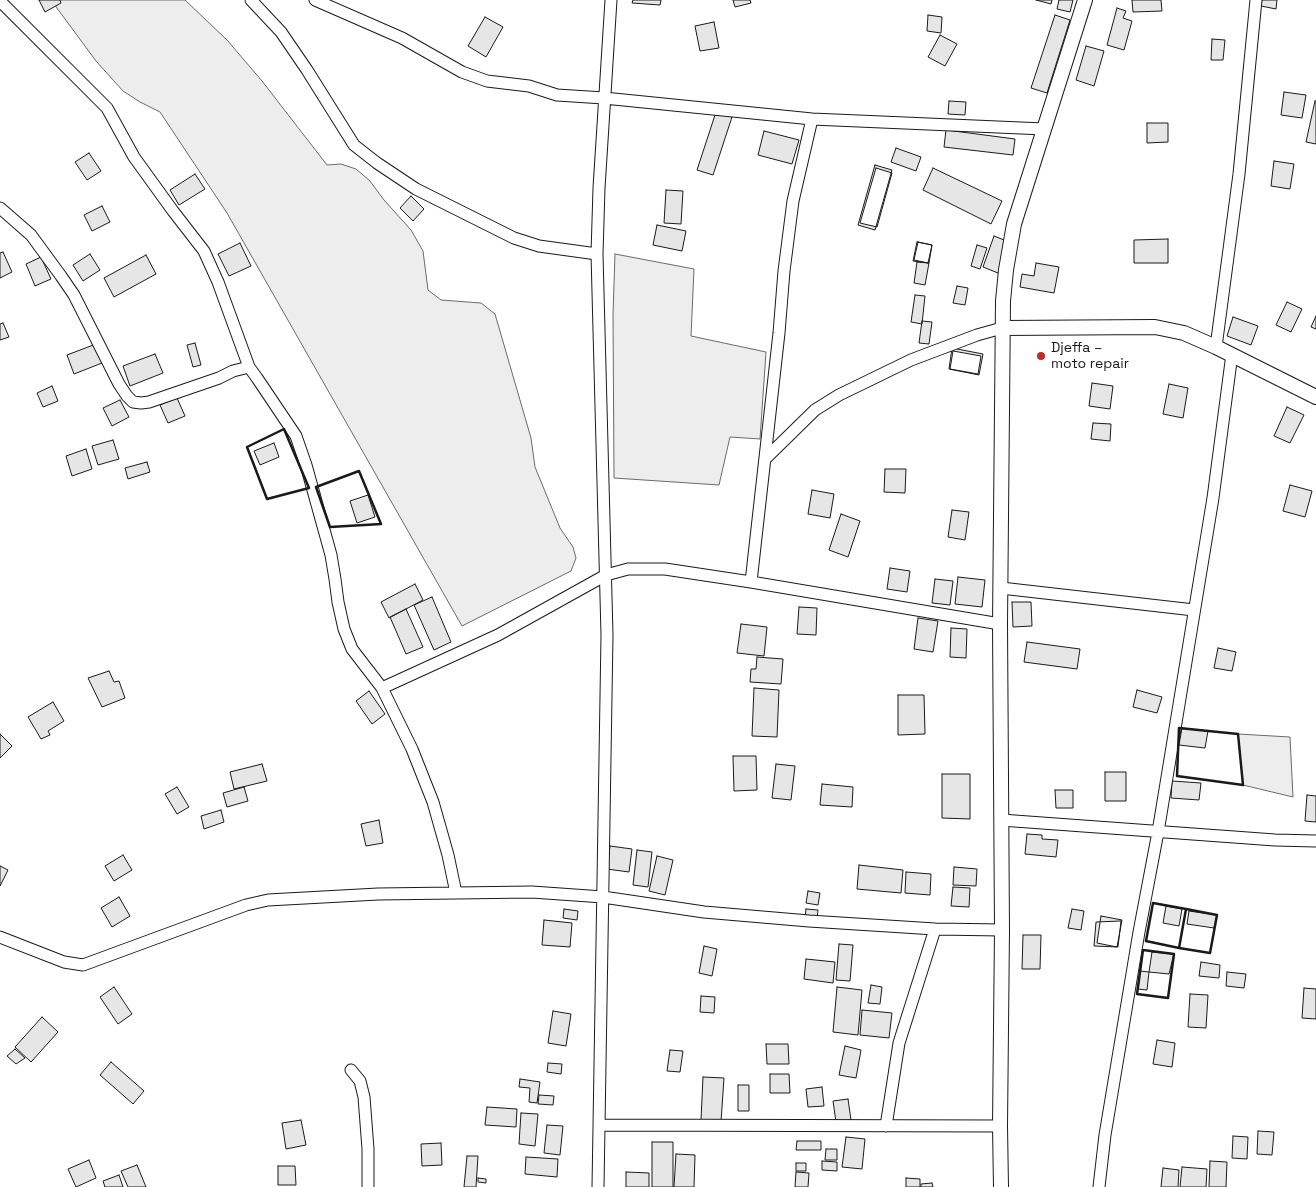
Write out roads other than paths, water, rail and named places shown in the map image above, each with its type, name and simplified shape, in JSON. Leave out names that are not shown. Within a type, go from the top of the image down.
[{"type":"street","points":[[251,0],[281,32],[354,144],[377,163],[416,189],[514,238],[539,246],[597,254]]},
{"type":"street","points":[[315,0],[402,38],[462,72],[487,81],[529,86],[557,94],[812,119],[1044,130]]},
{"type":"street","points":[[598,1187],[608,635],[597,254],[604,98],[611,0]]},
{"type":"street","points":[[1001,1187],[1000,588],[1003,293],[1014,224],[1085,0]]},
{"type":"street","points":[[1216,347],[1239,174],[1256,0]]},
{"type":"street","points":[[0,1],[107,108],[134,157],[204,251],[221,290],[248,368],[257,378],[296,436],[331,555],[344,629],[352,649],[382,688],[412,749],[433,802],[448,855],[456,893]]},
{"type":"street","points":[[751,582],[793,201],[812,119]]},
{"type":"street","points":[[0,208],[31,235],[61,276],[74,296],[119,384],[133,402],[140,404],[149,402],[233,371],[248,368]]},
{"type":"street","points":[[765,458],[816,410],[839,395],[911,360],[977,335],[1002,328],[1155,326],[1184,333],[1232,354],[1316,397]]},
{"type":"street","points":[[1099,1187],[1105,1136],[1158,832],[1213,498],[1232,354]]},
{"type":"street","points":[[382,688],[498,635],[606,575],[628,569],[665,569],[1000,624]]},
{"type":"street","points":[[1000,588],[1194,610]]},
{"type":"street","points":[[1001,820],[1275,840],[1316,841]]},
{"type":"street","points":[[0,937],[64,962],[83,965],[246,906],[268,900],[378,894],[532,892],[603,897],[704,912],[935,929],[1002,930]]},
{"type":"street","points":[[886,1126],[899,1043],[935,929]]},
{"type":"street","points":[[351,1070],[360,1081],[364,1097],[368,1149],[368,1187]]},
{"type":"street","points":[[599,1125],[1000,1126]]},
{"type":"place","name":"Djeffa – moto repair","points":[[1041,356]]}]
